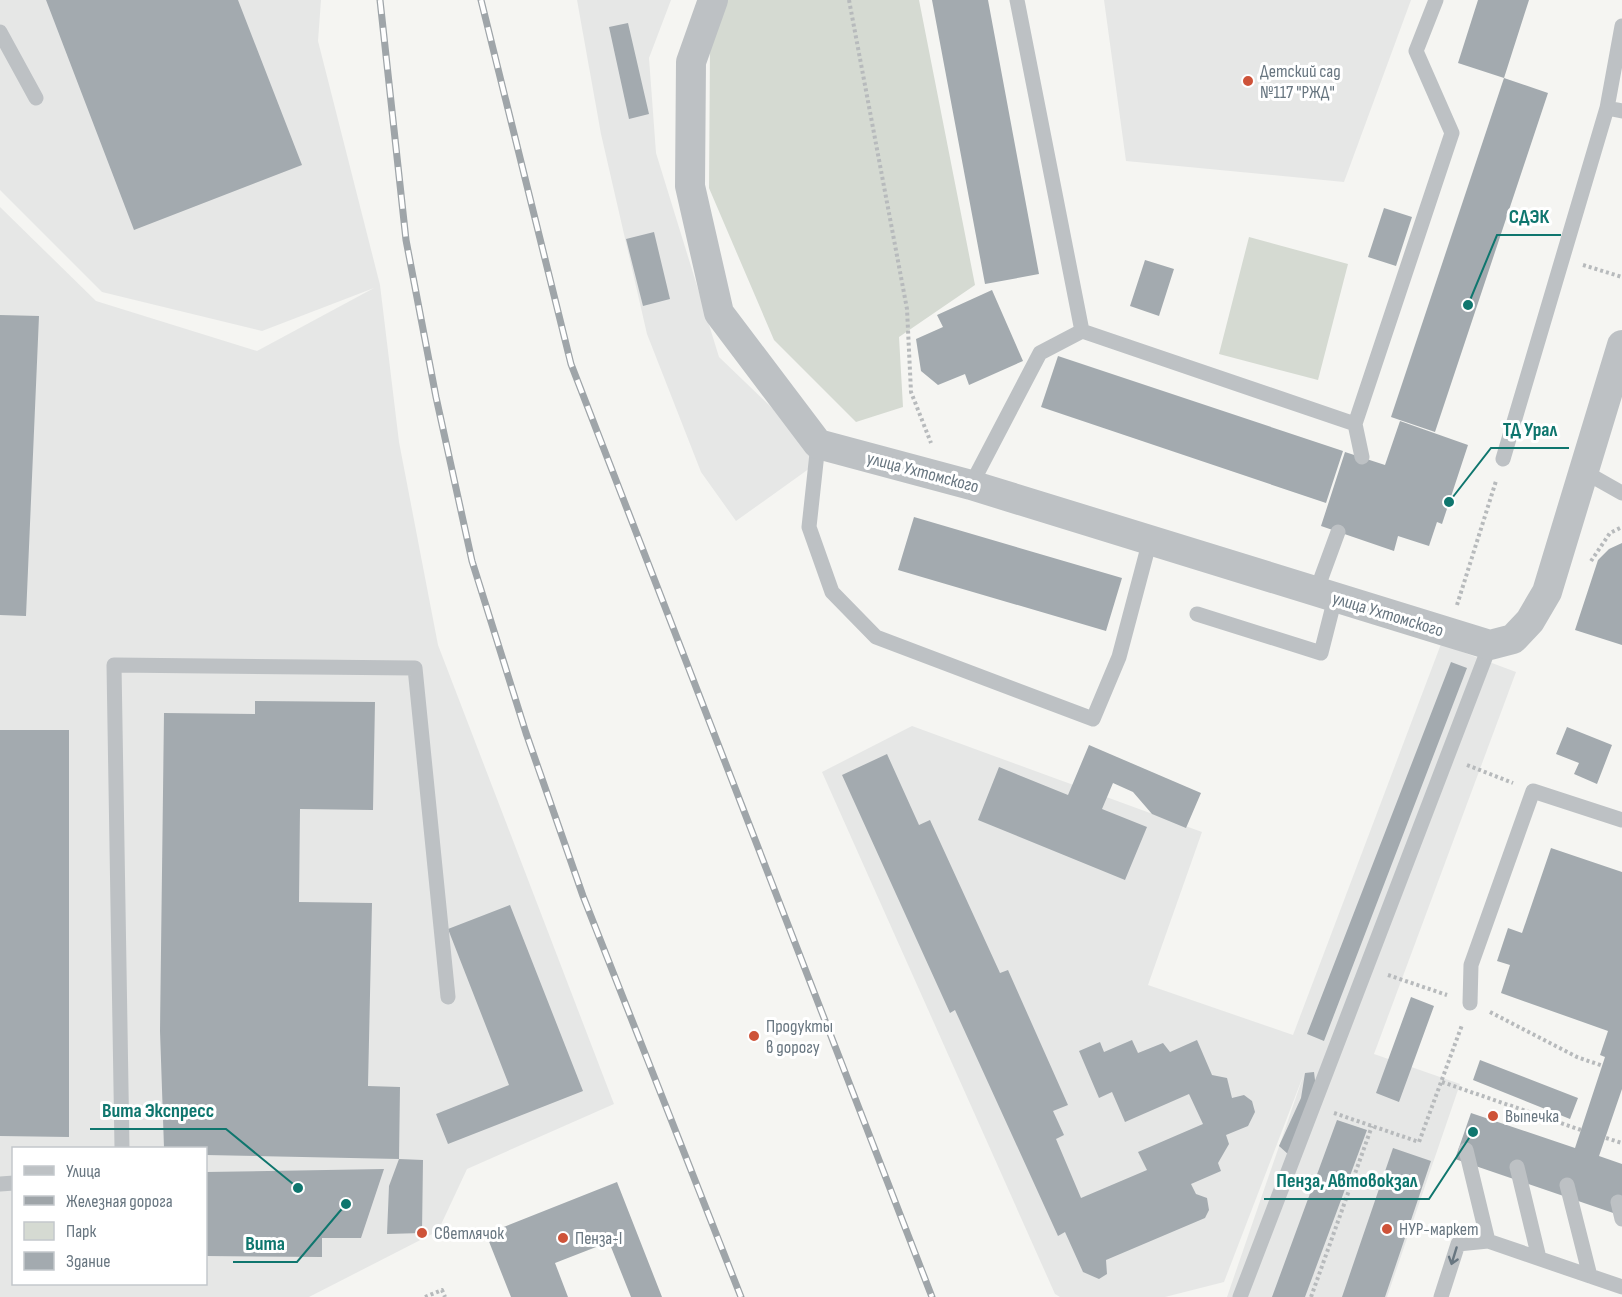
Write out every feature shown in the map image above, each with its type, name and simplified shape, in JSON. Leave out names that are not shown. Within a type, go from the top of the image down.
[{"type":"street","points":[[713,0],[691,62],[690,186],[719,313],[818,444]]},
{"type":"street","points":[[1490,645],[1514,639],[1530,621],[1547,592],[1622,345]]},
{"type":"street","name":"улица Ухтомского","points":[[818,444],[957,481],[1490,645]]},
{"type":"lane","points":[[1017,0],[1082,331]]},
{"type":"lane","points":[[1362,457],[1355,424],[1452,133],[1416,51],[1436,0]]},
{"type":"lane","points":[[1503,459],[1563,258],[1614,109],[1622,26]]},
{"type":"lane","points":[[0,32],[36,98]]},
{"type":"lane","points":[[957,481],[1041,352],[1082,331],[1355,424]]},
{"type":"lane","points":[[818,444],[809,526],[832,592],[876,637],[1093,719],[1119,657],[1150,540]]},
{"type":"lane","points":[[1583,471],[1622,493]]},
{"type":"lane","points":[[1197,614],[1321,653],[1326,595],[1338,532]]},
{"type":"lane","points":[[1240,1297],[1445,756],[1490,645]]},
{"type":"lane","points":[[122,1147],[114,665],[415,668],[448,997]]},
{"type":"lane","points":[[1470,1003],[1471,964],[1533,791],[1622,820]]},
{"type":"lane","points":[[1466,1150],[1488,1241]]},
{"type":"lane","points":[[1516,1167],[1539,1258]]},
{"type":"lane","points":[[1567,1185],[1590,1276]]},
{"type":"lane","points":[[1618,1202],[1622,1219]]},
{"type":"lane","points":[[1441,1297],[1458,1244],[1488,1241],[1622,1287]]},
{"type":"path","points":[[849,0],[907,309],[911,392],[957,481]]},
{"type":"path","points":[[1563,258],[1622,277]]},
{"type":"path","points":[[1449,632],[1493,492]]},
{"type":"path","points":[[1445,756],[1533,791]]},
{"type":"path","points":[[1353,1119],[1419,1142],[1470,1003]]},
{"type":"path","points":[[1501,1017],[1577,1057],[1602,1066]]},
{"type":"path","points":[[1442,1082],[1581,1130]]},
{"type":"path","points":[[1311,1297],[1372,1126]]},
{"type":"path","points":[[1606,1138],[1622,1143]]},
{"type":"path","points":[[425,1297],[442,1290],[444,1297]]},
{"type":"shaded area","points":[[0,0],[321,0],[318,41],[380,285],[399,442],[438,645],[614,1104],[467,1169],[438,1231],[309,1297],[0,1297],[0,207],[96,301],[257,351],[374,288],[262,331],[102,292],[0,190]]},
{"type":"shaded area","points":[[577,0],[671,0],[649,58],[656,153],[719,357],[824,458],[736,521],[701,472],[647,334],[601,134]]},
{"type":"shaded area","name":"Детский сад №117 \"РЖД\"","points":[[1104,0],[1411,0],[1344,182],[1126,161]]},
{"type":"shaded area","points":[[1441,644],[1516,672],[1374,1054],[1460,1084],[1387,1297],[1227,1297],[1305,1071],[1224,1282],[1165,1297],[1060,1297],[1055,1294],[822,772],[912,726],[1202,832],[1148,985],[1293,1035]]},
{"type":"green space","points":[[727,0],[919,0],[975,285],[899,337],[903,407],[856,422],[774,340],[709,188],[710,45]]},
{"type":"green space","points":[[1249,237],[1348,264],[1318,380],[1219,354]]},
{"type":"building","points":[[46,0],[238,0],[302,165],[134,230]]},
{"type":"building","points":[[932,0],[988,0],[1039,274],[985,284]]},
{"type":"building","points":[[1478,0],[1529,0],[1504,78],[1458,63]]},
{"type":"building","points":[[628,23],[649,114],[629,119],[609,27]]},
{"type":"building","points":[[1504,78],[1548,93],[1435,432],[1391,417]]},
{"type":"building","points":[[1384,208],[1412,217],[1396,266],[1368,257]]},
{"type":"building","points":[[654,232],[670,299],[643,306],[626,239]]},
{"type":"building","points":[[1145,260],[1174,269],[1159,316],[1130,306]]},
{"type":"building","points":[[992,290],[1023,361],[969,385],[965,374],[938,385],[921,371],[916,339],[943,327],[937,315]]},
{"type":"building","points":[[0,315],[39,316],[26,616],[0,615]]},
{"type":"building","points":[[1058,356],[1343,451],[1326,503],[1041,407]]},
{"type":"building","points":[[1400,421],[1468,445],[1442,524],[1437,522],[1429,546],[1398,536],[1394,551],[1321,526],[1345,452],[1385,465]]},
{"type":"building","points":[[914,517],[1122,578],[1106,631],[898,570]]},
{"type":"building","points":[[1622,543],[1622,645],[1575,630],[1598,560],[1609,549]]},
{"type":"building","points":[[1451,662],[1467,668],[1324,1041],[1307,1034]]},
{"type":"building","points":[[255,701],[375,702],[373,810],[300,809],[299,902],[372,903],[368,1086],[400,1087],[399,1159],[207,1155],[207,1147],[164,1147],[160,1031],[164,713],[255,714]]},
{"type":"building","points":[[1567,727],[1612,745],[1597,784],[1574,774],[1579,763],[1556,754]]},
{"type":"building","points":[[0,730],[69,730],[69,1137],[0,1136]]},
{"type":"building","points":[[1089,745],[1201,793],[1186,828],[1152,814],[1133,792],[1113,783],[1102,809],[1147,827],[1125,880],[978,820],[999,767],[1068,795]]},
{"type":"building","points":[[887,754],[919,825],[930,820],[1000,973],[1008,970],[1068,1105],[1053,1111],[1064,1135],[1056,1139],[1081,1198],[1147,1170],[1138,1152],[1203,1124],[1189,1094],[1125,1122],[1112,1092],[1099,1098],[1079,1051],[1100,1042],[1104,1052],[1132,1040],[1138,1053],[1163,1043],[1170,1052],[1197,1040],[1212,1075],[1227,1078],[1232,1098],[1244,1095],[1252,1101],[1255,1112],[1248,1126],[1226,1135],[1229,1144],[1218,1163],[1221,1171],[1191,1184],[1196,1194],[1207,1198],[1209,1210],[1205,1218],[1106,1260],[1107,1274],[1099,1279],[1083,1272],[1065,1232],[1058,1236],[955,1010],[950,1013],[842,775]]},
{"type":"building","points":[[1551,848],[1622,872],[1622,1089],[1599,1156],[1622,1164],[1622,1216],[1455,1159],[1471,1113],[1575,1148],[1605,1057],[1600,1055],[1608,1031],[1501,993],[1510,965],[1497,961],[1508,928],[1522,933]]},
{"type":"building","points":[[510,905],[583,1091],[448,1144],[436,1114],[509,1085],[448,929]]},
{"type":"building","points":[[1411,997],[1434,1006],[1399,1102],[1376,1093]]},
{"type":"building","points":[[1480,1060],[1578,1098],[1570,1119],[1473,1080]]},
{"type":"building","points":[[1314,1072],[1316,1088],[1289,1155],[1279,1146],[1301,1098],[1305,1073]]},
{"type":"building","points":[[1337,1120],[1367,1130],[1305,1297],[1272,1297]]},
{"type":"building","name":"НУР-маркет","points":[[1393,1148],[1431,1161],[1385,1297],[1342,1297]]},
{"type":"building","points":[[399,1159],[423,1160],[422,1233],[387,1234],[389,1186]]},
{"type":"building","points":[[384,1169],[361,1238],[322,1238],[322,1257],[207,1256],[207,1172]]},
{"type":"building","name":"Пенза-I","points":[[617,1182],[662,1297],[631,1297],[609,1242],[555,1263],[568,1297],[511,1297],[486,1234]]},
{"type":"railway","points":[[380,0],[406,240],[436,397],[472,561],[526,733],[583,896],[741,1297]]},
{"type":"railway","points":[[481,0],[571,364],[932,1297]]},
{"type":"place","name":"Детский сад №117 \"РЖД\"","points":[[1248,81]]},
{"type":"place","name":"СДЭК","points":[[1468,305]]},
{"type":"place","name":"ТД Урал","points":[[1449,502]]},
{"type":"place","name":"Продукты в дорогу","points":[[754,1036]]},
{"type":"place","name":"Выпечка","points":[[1493,1116]]},
{"type":"place","name":"Пенза, Автовокзал","points":[[1473,1132]]},
{"type":"place","name":"Вита Экспресс","points":[[298,1188]]},
{"type":"place","name":"Вита","points":[[346,1204]]},
{"type":"place","name":"НУР-маркет","points":[[1387,1229]]},
{"type":"place","name":"Светлячок","points":[[422,1233]]},
{"type":"place","name":"Пенза-I","points":[[563,1238]]}]
